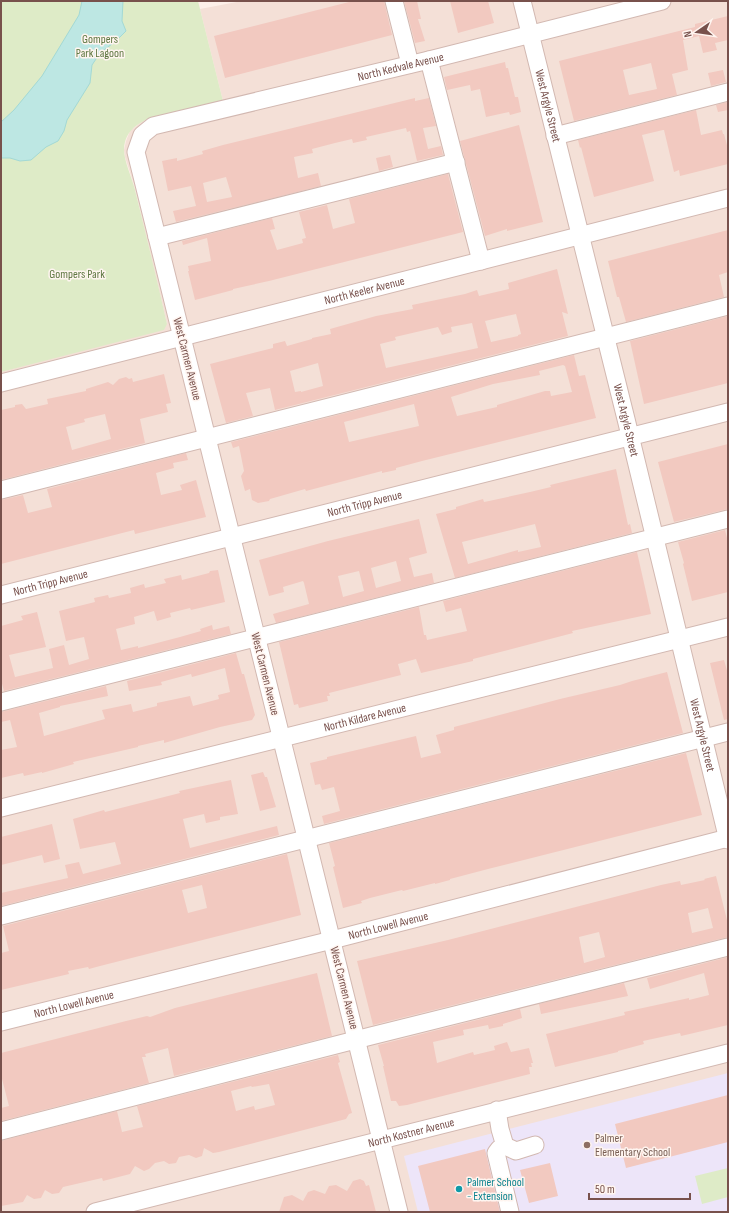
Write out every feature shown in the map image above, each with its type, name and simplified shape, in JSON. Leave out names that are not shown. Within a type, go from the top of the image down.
[{"type":"street","points":[[394,1],[410,64]]},
{"type":"street","name":"West Argyle Street","points":[[522,1],[728,838]]},
{"type":"street","name":"North Kedvale Avenue","points":[[142,136],[154,126],[429,60],[662,1]]},
{"type":"street","points":[[429,60],[481,261]]},
{"type":"street","points":[[555,136],[728,92]]},
{"type":"street","name":"West Carmen Avenue","points":[[142,136],[136,152],[399,1212]]},
{"type":"street","points":[[157,237],[456,162]]},
{"type":"street","name":"North Keeler Avenue","points":[[1,383],[728,198]]},
{"type":"street","points":[[1,490],[728,306]]},
{"type":"street","name":"North Tripp Avenue","points":[[1,594],[728,412]]},
{"type":"street","points":[[1,702],[728,519]]},
{"type":"street","name":"North Kildare Avenue","points":[[1,808],[728,627]]},
{"type":"street","points":[[1,916],[728,732]]},
{"type":"street","name":"North Lowell Avenue","points":[[1,1022],[332,940],[728,838]]},
{"type":"street","points":[[1,1131],[728,947]]},
{"type":"street","name":"North Kostner Avenue","points":[[95,1212],[728,1052]]},
{"type":"street","points":[[497,1110],[500,1131],[505,1146],[516,1151],[535,1145]]},
{"type":"street","points":[[505,1146],[499,1149],[496,1153],[510,1212]]},
{"type":"shaded area","points":[[242,1],[728,1],[728,1212],[1,1212],[1,372],[167,324],[134,185],[125,157],[124,150],[126,141],[130,131],[142,121],[223,101],[200,9]]},
{"type":"shaded area","name":"Palmer Elementary School","points":[[728,1073],[728,1212],[418,1212],[404,1156]]},
{"type":"green space","name":"Gompers Park","points":[[1,1],[198,1],[223,101],[150,118],[132,129],[125,143],[125,159],[135,190],[167,324],[164,330],[1,372]]},
{"type":"green space","points":[[728,1168],[728,1197],[702,1204],[695,1176]]},
{"type":"water","points":[[82,1],[123,1],[122,21],[126,31],[100,53],[92,65],[90,83],[67,120],[64,131],[58,141],[46,147],[31,160],[20,161],[10,158],[1,158],[1,122],[14,110],[42,76],[79,15]]},
{"type":"building","points":[[353,1],[384,1],[392,35],[225,78],[214,36]]},
{"type":"building","points":[[404,1],[417,1],[421,19],[418,19],[425,41],[415,43]]},
{"type":"building","points":[[450,1],[488,1],[494,23],[458,33]]},
{"type":"building","points":[[728,16],[728,40],[715,43],[717,50],[703,53],[699,36],[683,40],[688,70],[672,74],[677,95],[574,121],[559,61],[695,27],[695,24]],"holes":[[[651,63],[657,89],[629,95],[623,70]]]},
{"type":"building","points":[[505,62],[506,68],[508,68],[515,97],[518,97],[521,112],[510,115],[509,112],[486,117],[480,89],[471,91],[470,85],[447,90],[444,77]]},
{"type":"building","points":[[723,70],[726,82],[711,86],[708,73]]},
{"type":"building","points":[[415,98],[415,101],[429,98],[436,126],[423,128],[428,149],[441,146],[443,155],[417,161],[410,131],[407,132],[406,128],[366,137],[367,140],[353,143],[352,139],[335,143],[312,149],[313,153],[294,157],[298,178],[318,173],[321,186],[176,222],[173,211],[196,206],[191,186],[168,191],[162,161],[177,158],[177,161],[203,154],[202,151]],"holes":[[[226,177],[232,197],[207,202],[203,183]]]},
{"type":"building","points":[[727,102],[728,110],[718,112],[716,105]]},
{"type":"building","points":[[696,110],[701,135],[722,130],[728,149],[728,164],[680,176],[679,170],[674,172],[664,130],[642,135],[654,181],[594,197],[578,140]]},
{"type":"building","points":[[519,125],[543,222],[507,231],[507,229],[485,236],[460,141]]},
{"type":"building","points":[[390,155],[393,167],[379,171],[376,158]]},
{"type":"building","points":[[448,174],[463,232],[233,289],[195,300],[188,266],[211,261],[207,238],[183,245],[182,241],[272,218],[275,229],[270,230],[277,250],[303,243],[302,239],[306,238],[299,212],[327,205],[333,229],[355,223],[349,199]]},
{"type":"building","points":[[728,230],[728,272],[719,275],[724,297],[626,322],[619,297],[617,297],[608,261]]},
{"type":"building","points":[[557,269],[568,314],[562,312],[568,336],[275,410],[270,388],[246,393],[253,416],[226,423],[210,364],[273,348],[273,344],[285,341],[287,346],[331,334],[330,329],[376,316],[413,309],[412,305],[477,290],[479,296],[509,289],[508,283]],"holes":[[[516,314],[521,334],[491,342],[485,321]],[[472,323],[478,348],[386,368],[380,344],[396,340],[395,337],[438,327],[442,335],[452,332],[451,327]],[[318,363],[323,386],[301,392],[295,392],[290,371]]]},
{"type":"building","points":[[728,316],[728,383],[644,404],[630,341]]},
{"type":"building","points":[[574,355],[579,376],[585,375],[596,418],[422,461],[396,468],[396,470],[382,473],[382,471],[306,491],[305,489],[270,499],[269,501],[258,503],[252,500],[250,489],[245,491],[241,476],[244,471],[239,446],[233,448],[231,442]],"holes":[[[563,365],[565,366],[572,392],[551,396],[550,391],[545,391],[497,405],[497,407],[457,416],[451,397],[493,384],[540,375],[539,371]],[[414,404],[419,426],[349,442],[344,422]]]},
{"type":"building","points":[[164,374],[171,403],[166,404],[168,412],[140,419],[145,443],[1,480],[1,410],[22,404],[26,409],[48,404],[47,399],[86,391],[86,389],[108,382],[113,385],[119,379],[126,377],[129,379],[132,378],[133,382]],"holes":[[[105,414],[111,439],[72,450],[66,427],[85,422],[84,419]]]},
{"type":"building","points":[[728,444],[728,509],[674,522],[658,462]]},
{"type":"building","points":[[186,453],[188,460],[173,463],[174,468],[156,473],[161,495],[182,490],[180,485],[196,480],[206,517],[135,534],[134,530],[1,564],[1,500],[23,495],[28,513],[52,507],[47,489]]},
{"type":"building","points":[[616,469],[628,525],[630,524],[632,533],[455,578],[436,514],[456,509],[456,507],[483,499],[484,502],[489,501],[551,487],[550,485]],"holes":[[[535,524],[541,547],[518,552],[518,550],[468,564],[462,542]]]},
{"type":"building","points":[[419,519],[427,553],[409,558],[414,577],[432,573],[434,583],[276,623],[273,614],[309,604],[304,583],[303,581],[283,587],[284,592],[269,596],[259,560],[328,541]],"holes":[[[396,561],[401,581],[376,588],[371,568]],[[359,571],[364,591],[343,597],[338,576]]]},
{"type":"building","points":[[725,530],[728,542],[728,592],[692,601],[678,542]]},
{"type":"building","points":[[637,552],[651,614],[572,631],[573,633],[473,659],[473,661],[421,673],[416,659],[398,664],[401,675],[329,693],[330,696],[327,696],[328,701],[299,708],[298,704],[294,705],[279,642],[419,607],[424,635],[426,635],[427,640],[467,631],[461,608],[446,612],[443,601]]},
{"type":"building","points":[[218,570],[225,602],[170,613],[171,617],[157,621],[154,611],[134,617],[135,624],[116,629],[121,650],[138,646],[138,648],[180,637],[201,631],[200,629],[212,625],[213,630],[229,626],[231,634],[4,691],[1,680],[1,626],[23,620],[21,616],[37,612],[46,647],[9,655],[15,677],[53,668],[49,649],[64,645],[69,665],[89,659],[84,637],[66,641],[59,611],[95,602],[94,598],[108,595],[109,598],[131,593],[130,588],[144,584],[145,588],[166,583],[164,579],[181,575],[182,580]]},
{"type":"building","points":[[236,653],[242,674],[244,674],[255,715],[252,720],[220,727],[164,743],[164,740],[73,762],[74,764],[42,773],[24,776],[23,773],[1,778],[1,750],[17,747],[10,720],[1,722],[1,712],[106,686],[108,696],[60,706],[39,713],[44,736],[105,719],[102,710],[131,704],[133,712],[157,706],[157,703],[190,696],[193,706],[219,699],[218,695],[230,692],[225,668],[192,677],[191,674],[161,682],[162,685],[129,691],[127,681]]},
{"type":"building","points":[[724,660],[728,674],[728,719],[724,720],[710,663]]},
{"type":"building","points":[[667,672],[683,733],[324,824],[322,816],[340,811],[334,787],[322,790],[320,784],[315,785],[310,763],[327,759],[327,757],[416,736],[421,758],[441,753],[436,735],[454,730],[454,727]]},
{"type":"building","points":[[686,753],[702,815],[488,869],[435,884],[370,898],[361,901],[362,903],[343,908],[329,843]]},
{"type":"building","points":[[263,772],[265,777],[267,777],[276,807],[260,811],[251,775]]},
{"type":"building","points":[[231,780],[238,814],[220,817],[220,820],[206,823],[204,814],[183,819],[190,848],[277,826],[279,835],[1,906],[1,893],[68,878],[65,865],[79,862],[83,874],[121,864],[115,842],[80,849],[73,819],[104,810],[105,812],[180,793],[179,791]]},
{"type":"building","points":[[52,824],[60,859],[44,863],[42,855],[1,865],[1,837]]},
{"type":"building","points":[[287,854],[301,915],[89,969],[88,967],[68,971],[69,974],[1,990],[1,953],[9,951],[3,926]],"holes":[[[202,885],[207,908],[188,913],[182,890]]]},
{"type":"building","points":[[716,876],[728,924],[728,937],[373,1025],[357,961],[448,940],[661,885],[680,881],[681,885],[705,880],[704,879]],"holes":[[[708,908],[713,928],[692,933],[688,913]],[[599,932],[605,957],[584,963],[579,937]]]},
{"type":"building","points":[[728,957],[728,1025],[681,1036],[680,1033],[643,1041],[644,1044],[618,1052],[555,1067],[546,1034],[625,1015],[624,1012],[709,995],[704,973],[650,989],[647,978]]},
{"type":"building","points":[[317,973],[332,1036],[174,1076],[168,1048],[145,1054],[146,1057],[142,1057],[149,1083],[1,1121],[1,1108],[9,1106],[1,1075],[1,1053],[126,1021],[147,1016],[150,1017],[175,1008]]},
{"type":"building","points":[[624,983],[628,996],[541,1014],[539,1004]]},
{"type":"building","points":[[520,1009],[522,1018],[503,1024],[503,1026],[489,1029],[488,1025],[463,1030],[464,1035],[433,1042],[437,1063],[473,1052],[474,1055],[495,1050],[494,1046],[507,1042],[511,1052],[529,1048],[533,1063],[531,1063],[532,1067],[529,1067],[530,1074],[407,1105],[399,1106],[396,1101],[391,1101],[378,1045]]},
{"type":"building","points":[[338,1055],[340,1062],[338,1063],[352,1113],[349,1114],[346,1119],[219,1152],[213,1153],[204,1148],[202,1156],[196,1158],[189,1155],[179,1157],[176,1163],[169,1164],[164,1161],[155,1163],[149,1169],[144,1171],[135,1166],[130,1174],[103,1181],[102,1178],[63,1187],[59,1193],[52,1194],[45,1190],[41,1198],[34,1199],[27,1195],[23,1202],[1,1206],[1,1141],[117,1111],[122,1132],[143,1127],[137,1106]],"holes":[[[269,1084],[275,1105],[255,1110],[254,1106],[236,1111],[231,1091],[251,1086]]]},
{"type":"building","points":[[728,1095],[728,1142],[626,1168],[615,1124]]},
{"type":"building","name":"Palmer School - Extension","points":[[485,1149],[500,1212],[430,1212],[418,1166]]},
{"type":"building","points":[[550,1163],[558,1196],[529,1203],[520,1170]]},
{"type":"building","points":[[360,1179],[364,1181],[366,1186],[369,1185],[376,1212],[279,1212],[284,1197],[292,1195],[303,1201],[308,1192],[314,1190],[325,1194],[329,1186],[336,1185],[347,1191],[353,1181]]},
{"type":"place","name":"Palmer Elementary School","points":[[587,1145]]},
{"type":"place","name":"Palmer School - Extension","points":[[459,1189]]},
{"type":"park label","name":"Gompers Park Lagoon","points":[[100,46]]}]
